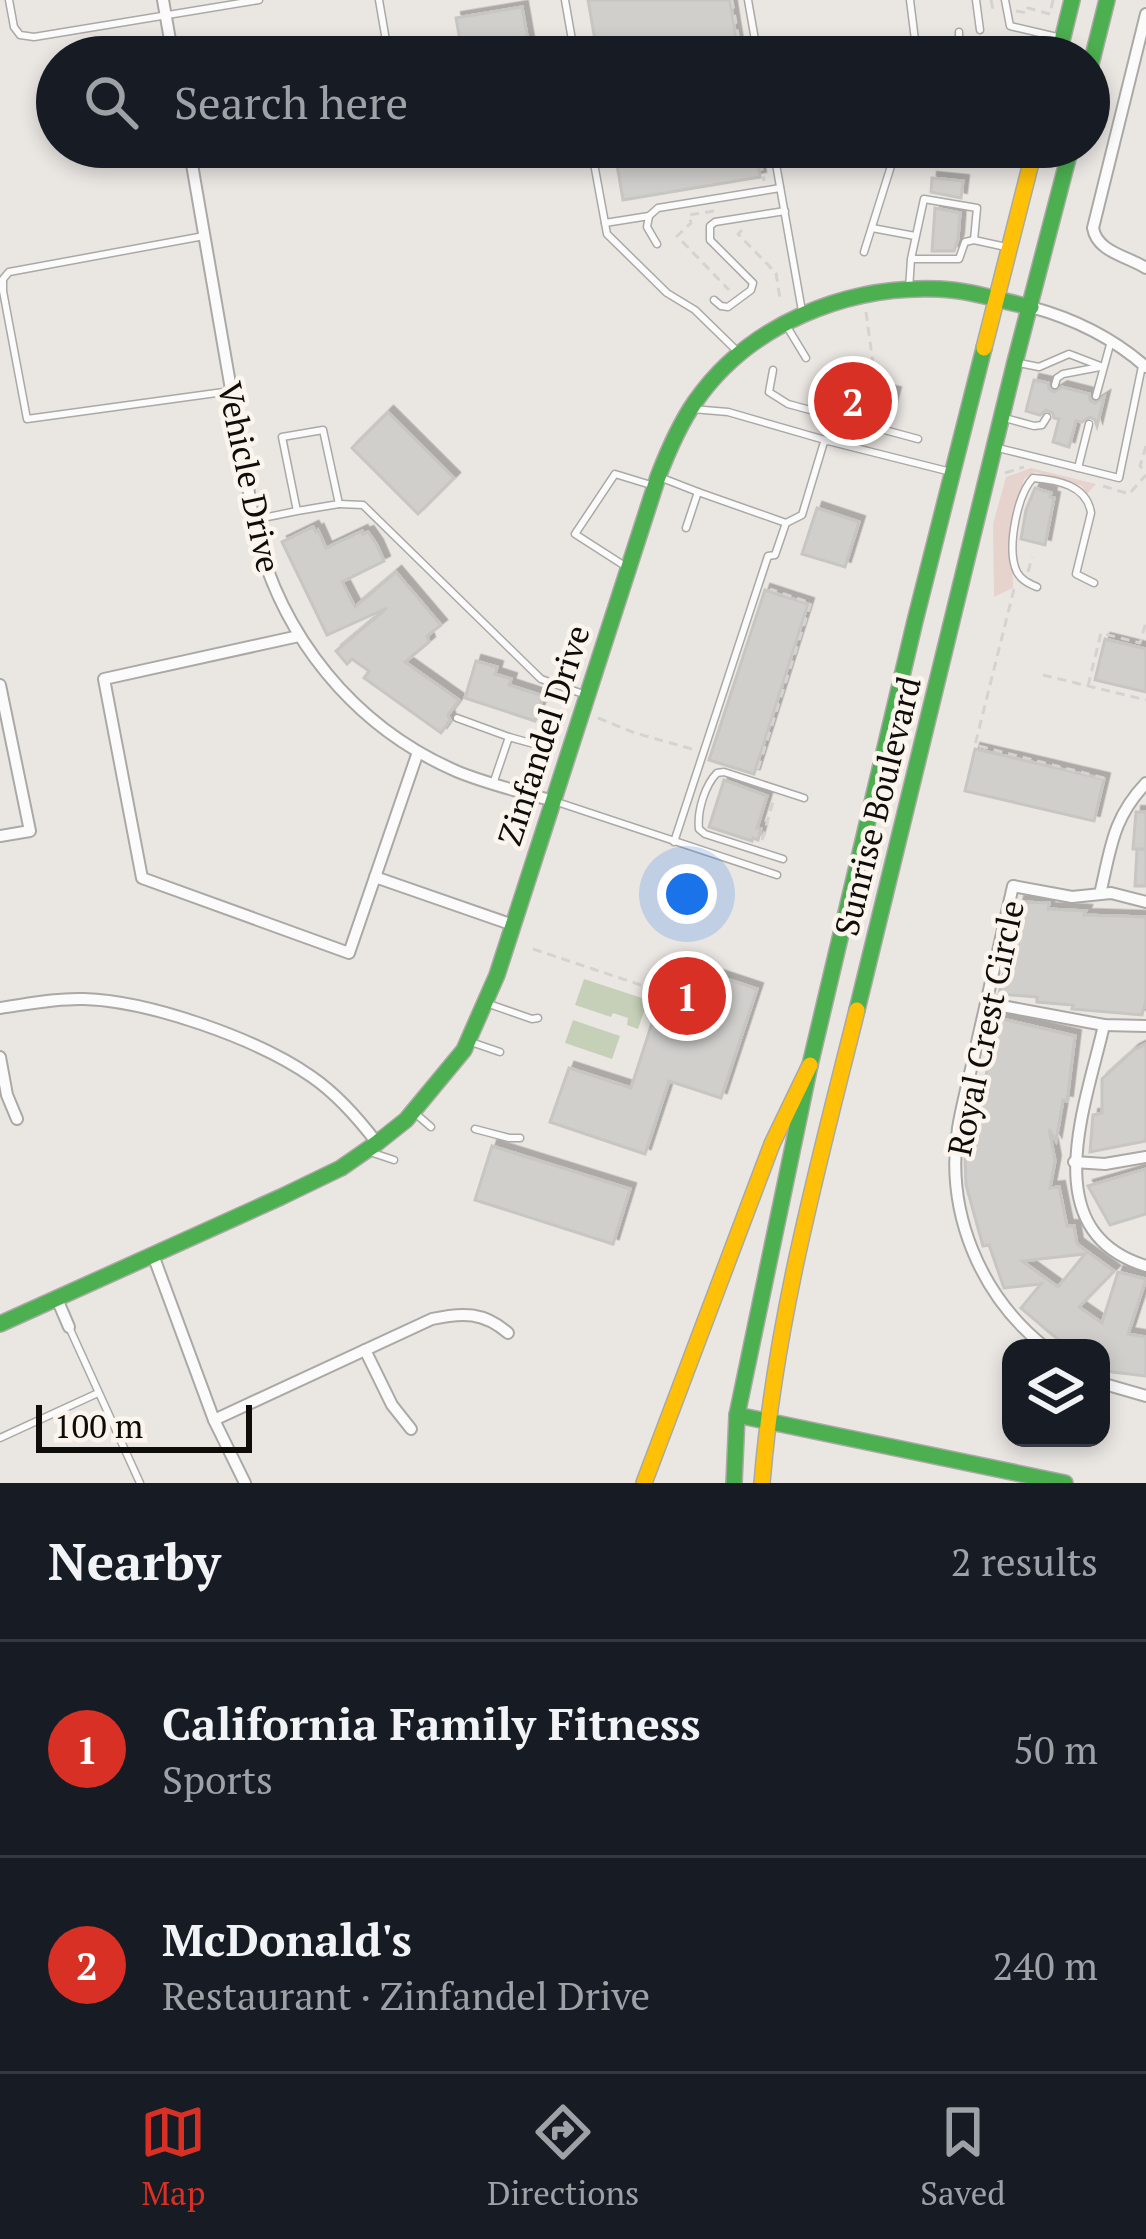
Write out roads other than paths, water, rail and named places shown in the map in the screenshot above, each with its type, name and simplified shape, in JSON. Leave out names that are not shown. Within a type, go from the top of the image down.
[{"type":"main road","points":[[1063,36],[1072,0]]},
{"type":"main road","points":[[1098,36],[1107,0]]},
{"type":"main road","name":"Sunrise Boulevard","points":[[734,1483],[737,1415],[810,1064],[1030,168]]},
{"type":"main road","name":"Sunrise Boulevard","points":[[762,1483],[766,1420],[798,1250],[1066,168]]},
{"type":"main road","name":"Zinfandel Drive","points":[[0,1324],[321,1178],[372,1147],[430,1094],[468,1041],[486,1003],[656,481],[677,431],[740,354],[763,334],[815,308],[864,294],[939,289],[1030,307]]},
{"type":"main road","points":[[644,1483],[772,1144],[810,1064]]},
{"type":"main road","points":[[737,1415],[1065,1483]]},
{"type":"street","points":[[163,0],[169,36]]},
{"type":"street","points":[[1110,159],[1146,14]]},
{"type":"street","name":"Vehicle Drive","points":[[193,168],[253,520],[269,578],[299,636],[348,698],[418,752],[455,770],[554,801]]},
{"type":"street","points":[[1108,168],[1093,228],[1096,241],[1146,268]]},
{"type":"street","name":"Zinfandel Drive","points":[[1030,307],[1077,322],[1111,340],[1144,366]]},
{"type":"street","points":[[299,636],[104,680],[142,878],[349,953],[418,752]]},
{"type":"street","points":[[0,685],[30,831],[0,836]]},
{"type":"street","points":[[1100,894],[1121,813],[1145,786]]},
{"type":"street","points":[[375,878],[513,925]]},
{"type":"street","name":"Royal Crest Circle","points":[[1036,1339],[989,1285],[973,1252],[957,1193],[958,1129],[1013,886],[1072,897],[1127,895],[1146,902]]},
{"type":"street","points":[[0,1008],[49,1000],[111,1001],[202,1026],[267,1051],[313,1077],[352,1112],[372,1147]]},
{"type":"street","points":[[986,1003],[1104,1025],[1146,1026]]},
{"type":"street","points":[[1104,1025],[1074,1162],[1076,1192],[1094,1230],[1120,1255],[1146,1267]]},
{"type":"street","points":[[196,1042],[202,1026]]},
{"type":"street","points":[[0,1057],[17,1119]]},
{"type":"street","points":[[1074,1162],[1105,1164],[1146,1157]]},
{"type":"street","points":[[153,1256],[214,1420],[244,1483]]},
{"type":"street","points":[[57,1299],[70,1327]]},
{"type":"street","points":[[214,1420],[432,1319],[455,1314],[482,1316],[508,1334]]},
{"type":"street","points":[[365,1350],[392,1406],[411,1429]]},
{"type":"street","points":[[1110,1386],[1146,1396]]},
{"type":"lane","points":[[9,0],[14,27],[20,34],[36,37]]},
{"type":"lane","points":[[41,36],[259,0]]},
{"type":"lane","points":[[379,0],[385,36]]},
{"type":"lane","points":[[565,0],[571,36]]},
{"type":"lane","points":[[748,0],[754,36]]},
{"type":"lane","points":[[910,0],[914,36]]},
{"type":"lane","points":[[976,0],[980,30]]},
{"type":"lane","points":[[1008,0],[1010,26],[1054,36]]},
{"type":"lane","points":[[595,168],[607,233],[740,354]]},
{"type":"lane","points":[[777,168],[803,314]]},
{"type":"lane","points":[[864,252],[890,168]]},
{"type":"lane","points":[[605,224],[649,216],[658,208],[781,188]]},
{"type":"lane","points":[[908,290],[924,200],[976,208],[974,241]]},
{"type":"lane","points":[[714,300],[728,307],[753,284],[710,241],[710,226],[716,221],[785,212]]},
{"type":"lane","points":[[649,216],[646,227],[657,244]]},
{"type":"lane","points":[[872,228],[916,237]]},
{"type":"lane","points":[[204,236],[10,272],[3,279],[3,291],[27,418],[231,391]]},
{"type":"lane","points":[[911,259],[959,260],[964,242],[1009,248]]},
{"type":"lane","points":[[785,323],[806,358]]},
{"type":"lane","points":[[1096,395],[1111,340]]},
{"type":"lane","points":[[1015,362],[1040,367],[1069,354],[1103,367]]},
{"type":"lane","points":[[995,447],[1119,478],[1144,366]]},
{"type":"lane","points":[[1055,385],[1063,374],[1103,367]]},
{"type":"lane","points":[[773,370],[769,392],[788,404],[917,439]]},
{"type":"lane","points":[[692,409],[728,412],[953,472]]},
{"type":"lane","points":[[1002,418],[1034,426],[1042,425],[1047,417]]},
{"type":"lane","points":[[1078,468],[1089,424]]},
{"type":"lane","points":[[297,511],[283,437],[323,430],[339,504]]},
{"type":"lane","points":[[674,842],[768,556],[775,555],[786,523],[802,515],[828,441]]},
{"type":"lane","points":[[628,568],[575,535],[615,474],[698,492],[786,523]]},
{"type":"lane","points":[[1036,587],[1022,579],[1015,567],[1013,536],[1027,484],[1033,478],[1081,490],[1090,503],[1076,574],[1094,583]]},
{"type":"lane","points":[[686,527],[698,492]]},
{"type":"lane","points":[[253,520],[339,504],[363,505],[541,679],[588,696]]},
{"type":"lane","points":[[457,718],[545,747]]},
{"type":"lane","points":[[494,784],[509,737]]},
{"type":"lane","points":[[783,860],[699,829],[710,780],[724,772],[804,798]]},
{"type":"lane","points":[[554,801],[777,875]]},
{"type":"lane","points":[[486,1003],[538,1018]]},
{"type":"lane","points":[[468,1041],[500,1052]]},
{"type":"lane","points":[[413,1112],[431,1127]]},
{"type":"lane","points":[[475,1129],[520,1138]]},
{"type":"lane","points":[[372,1147],[394,1160]]},
{"type":"lane","points":[[70,1327],[140,1483]]},
{"type":"lane","points":[[0,1438],[98,1393]]},
{"type":"place","name":"McDonald's","points":[[853,401]]},
{"type":"place","name":"California Family Fitness","points":[[687,996]]}]
